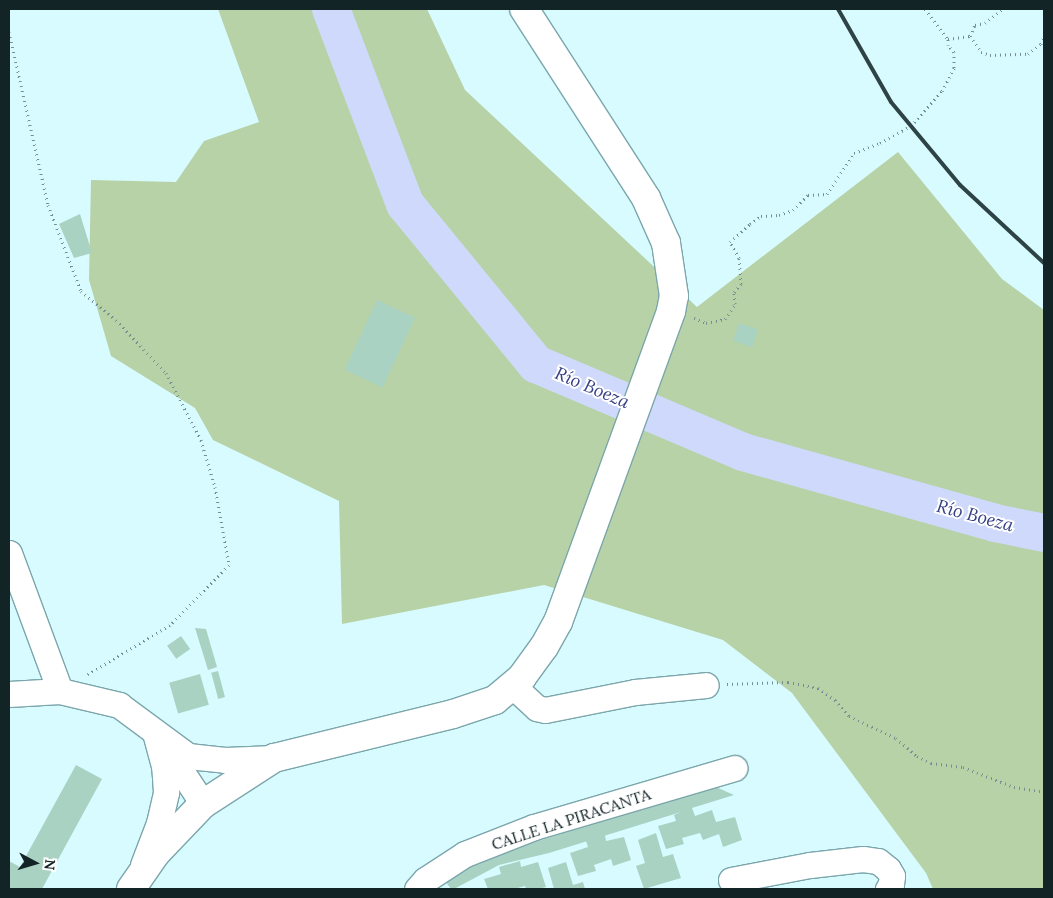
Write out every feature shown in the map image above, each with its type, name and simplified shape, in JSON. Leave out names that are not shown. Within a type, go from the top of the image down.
[{"type":"main road","points":[[135,884],[156,853],[203,804],[274,758],[453,714],[495,700],[522,677],[558,622],[673,304],[666,243],[646,198],[524,9]]},
{"type":"street","points":[[9,553],[60,691]]},
{"type":"street","points":[[512,685],[537,708],[545,710],[635,692],[706,685]]},
{"type":"street","points":[[9,694],[60,691],[119,705],[188,756],[225,760],[274,758]]},
{"type":"street","points":[[155,733],[203,804]]},
{"type":"street","points":[[135,884],[159,823],[166,792],[164,766],[155,733]]},
{"type":"street","name":"CALLE LA PIRACANTA","points":[[417,889],[425,880],[465,854],[525,830],[735,768]]},
{"type":"street","points":[[731,880],[810,864],[863,859],[878,861],[888,869],[892,876],[892,884],[888,889]]},
{"type":"path","points":[[673,304],[694,318],[706,323],[725,319],[735,304],[734,292],[741,284],[739,258],[730,242],[761,216],[779,215],[793,210],[808,195],[827,194],[854,153],[880,143],[911,126],[942,91],[954,68],[954,52],[948,45],[948,39],[925,9]]},
{"type":"path","points":[[970,36],[974,24],[985,23],[1003,9]]},
{"type":"path","points":[[9,32],[48,205],[82,290],[116,320],[166,373],[201,440],[215,487],[229,565],[170,625],[60,691]]},
{"type":"path","points":[[948,39],[970,36]]},
{"type":"path","points":[[970,36],[981,52],[990,55],[1028,54],[1041,44],[1044,36]]},
{"type":"path","points":[[706,685],[788,682],[818,688],[835,700],[848,716],[896,738],[917,756],[931,763],[963,767],[1014,787],[1044,792]]},
{"type":"green space","points":[[218,9],[427,9],[465,90],[697,307],[898,152],[1002,279],[1044,310],[1044,889],[933,889],[926,873],[792,693],[723,640],[544,585],[342,624],[339,501],[213,440],[195,408],[111,356],[89,280],[91,180],[176,182],[204,141],[259,122]]},
{"type":"building","points":[[80,214],[92,253],[74,258],[59,224]]},
{"type":"building","points":[[377,300],[415,318],[383,388],[344,370]]},
{"type":"building","points":[[739,323],[758,329],[752,347],[733,341]]},
{"type":"building","points":[[195,628],[206,629],[217,667],[208,670]]},
{"type":"building","points":[[181,636],[190,649],[176,659],[167,646]]},
{"type":"building","points":[[218,671],[225,697],[218,699],[211,673]]},
{"type":"building","points":[[200,674],[209,705],[178,714],[169,683]]},
{"type":"building","points":[[76,765],[102,779],[42,889],[9,889],[9,861],[20,867]]},
{"type":"building","points":[[716,787],[734,795],[692,808],[695,816],[712,810],[716,822],[735,817],[742,840],[723,847],[719,834],[703,840],[700,833],[682,838],[684,844],[666,849],[658,826],[676,821],[674,815],[681,812],[549,853],[499,865],[454,889],[451,889],[444,879],[463,867],[505,851]]},
{"type":"building","points":[[656,833],[663,857],[673,854],[681,878],[644,889],[636,866],[645,863],[638,840]]},
{"type":"building","points":[[605,835],[606,841],[624,837],[631,860],[613,866],[611,859],[594,865],[596,871],[578,876],[570,853],[588,847],[586,841]]},
{"type":"building","points":[[520,861],[521,867],[538,862],[546,887],[526,889],[525,886],[514,889],[488,889],[484,879],[501,874],[499,867]]},
{"type":"building","points":[[566,862],[573,885],[583,882],[585,889],[554,889],[548,868]]},
{"type":"waterway","name":"Río Boeza","points":[[331,9],[405,204],[536,364],[743,452],[995,523],[1044,533]]},
{"type":"railway","points":[[838,9],[891,102],[960,185],[1044,263]]}]
